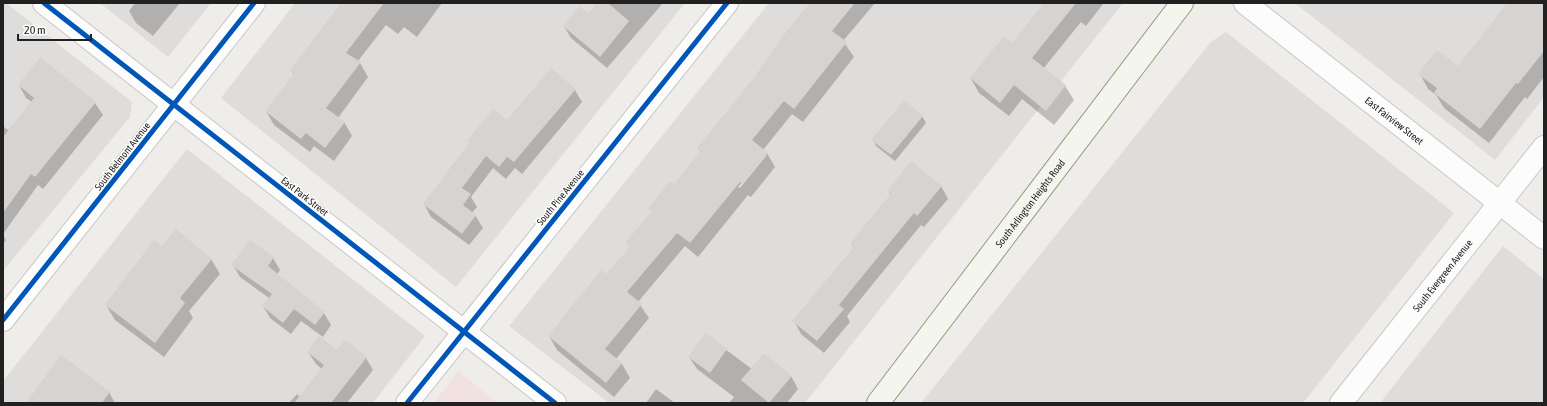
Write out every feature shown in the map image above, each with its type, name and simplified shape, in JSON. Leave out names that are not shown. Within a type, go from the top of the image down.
[{"type":"main road","name":"South Arlington Heights Road","points":[[878,403],[1182,3]]},
{"type":"street","name":"East Park Street","points":[[44,3],[555,403]]},
{"type":"street","name":"South Belmont Avenue","points":[[3,320],[254,3]]},
{"type":"street","name":"South Pine Avenue","points":[[407,403],[727,3]]},
{"type":"street","name":"East Fairview Street","points":[[1245,3],[1544,238]]},
{"type":"street","name":"South Evergreen Avenue","points":[[1341,403],[1544,147]]},
{"type":"shaded area","points":[[3,3],[6,3],[132,102],[130,117],[3,271]]},
{"type":"shaded area","points":[[100,3],[211,3],[168,57]]},
{"type":"shaded area","points":[[295,3],[685,3],[456,287],[221,98]]},
{"type":"shaded area","points":[[769,3],[1123,3],[805,403],[609,403],[509,326]]},
{"type":"shaded area","points":[[1295,3],[1544,3],[1544,97],[1495,160]]},
{"type":"shaded area","points":[[1226,32],[1454,213],[1303,403],[921,403],[1211,42]]},
{"type":"shaded area","points":[[187,149],[425,336],[373,403],[3,403],[3,381]]},
{"type":"shaded area","points":[[1503,246],[1544,279],[1544,403],[1380,403]]},
{"type":"shaded area","points":[[458,371],[498,403],[434,403]]},
{"type":"building","points":[[341,3],[384,3],[346,53],[361,62],[326,108],[345,122],[325,148],[306,133],[301,139],[265,111],[294,74],[290,70]]},
{"type":"building","points":[[597,3],[608,3],[629,21],[600,57],[563,26],[580,6],[589,13]]},
{"type":"building","points":[[810,3],[855,3],[832,31],[847,42],[794,109],[784,101],[752,140],[768,153],[742,184],[740,182],[690,243],[677,233],[627,292],[642,304],[605,349],[622,363],[606,383],[548,336],[601,270],[606,274],[630,247],[625,243],[651,212],[648,209],[670,181],[674,184],[701,151],[697,148],[754,78],[782,37]]},
{"type":"building","points":[[1044,3],[1076,3],[1032,58],[1066,85],[1046,111],[1014,85],[1000,103],[970,78],[1004,36],[1012,43]]},
{"type":"building","points":[[1507,3],[1544,3],[1544,51],[1518,84],[1516,83],[1480,129],[1434,93],[1437,88],[1418,74],[1437,50],[1458,66]]},
{"type":"building","points":[[40,57],[96,102],[35,177],[31,174],[3,213],[3,137],[34,98],[18,85]]},
{"type":"building","points":[[551,68],[576,89],[514,162],[507,157],[499,167],[486,156],[462,188],[471,194],[463,205],[476,215],[462,234],[423,204],[469,143],[467,141],[493,109],[507,120]]},
{"type":"building","points":[[904,100],[923,116],[891,155],[871,140]]},
{"type":"building","points":[[911,161],[942,186],[917,216],[914,213],[839,305],[844,309],[817,341],[792,321],[854,247],[850,243],[891,194],[887,191]]},
{"type":"building","points":[[176,229],[212,259],[180,298],[185,303],[155,343],[105,305],[154,240],[162,246]]},
{"type":"building","points":[[250,240],[274,257],[268,266],[325,312],[315,325],[294,309],[283,323],[262,306],[272,294],[231,265]]},
{"type":"building","points":[[706,333],[727,349],[710,373],[688,357]]},
{"type":"building","points":[[319,336],[337,350],[345,340],[367,357],[331,403],[294,403],[324,365],[307,352]]},
{"type":"building","points":[[764,353],[792,376],[769,403],[741,380]]},
{"type":"building","points":[[61,355],[110,392],[102,403],[26,403]]},
{"type":"cycle path","points":[[44,3],[555,403]]},
{"type":"cycle path","points":[[3,320],[254,3]]},
{"type":"cycle path","points":[[407,403],[727,3]]}]
